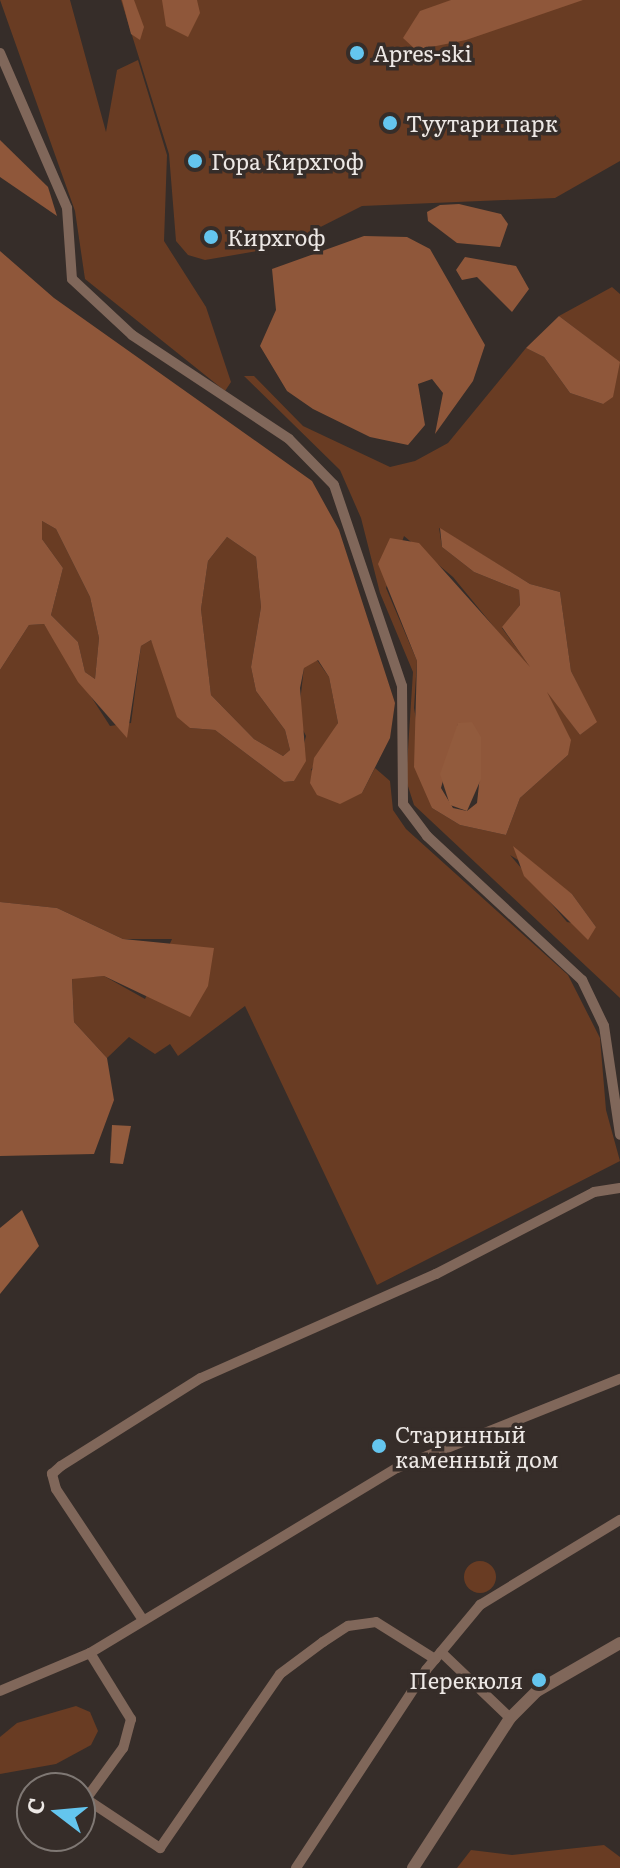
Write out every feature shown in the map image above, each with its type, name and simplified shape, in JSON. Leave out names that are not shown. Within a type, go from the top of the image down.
[{"type":"street","points":[[0,53],[67,208],[72,279],[132,335],[289,439],[334,485],[402,686],[403,804],[427,836],[582,980],[604,1026],[620,1135]]},
{"type":"street","points":[[143,1620],[56,1489],[52,1474],[201,1378],[436,1274],[594,1192],[620,1188]]},
{"type":"street","points":[[0,1691],[90,1653],[397,1468],[620,1379]]},
{"type":"street","points":[[296,1868],[438,1656],[480,1605],[620,1520]]},
{"type":"street","points":[[90,1653],[131,1719],[123,1748],[86,1799],[160,1848],[280,1674],[348,1626],[376,1622],[438,1656],[510,1718]]},
{"type":"street","points":[[413,1868],[510,1718],[537,1691],[620,1643]]},
{"type":"shaded area","points":[[0,0],[70,0],[106,132],[117,70],[138,60],[167,155],[164,241],[206,307],[231,382],[225,391],[85,279],[75,211]]},
{"type":"shaded area","name":"Туутари парк","points":[[121,0],[620,0],[620,161],[555,198],[362,206],[281,247],[205,260],[188,255],[176,241],[169,154]]},
{"type":"shaded area","points":[[122,0],[134,0],[144,27],[140,40],[131,34]]},
{"type":"shaded area","points":[[162,0],[197,0],[200,13],[188,37],[166,26]]},
{"type":"shaded area","points":[[451,0],[583,0],[466,40],[416,50],[403,38],[420,11]]},
{"type":"shaded area","points":[[0,140],[48,187],[57,216],[0,177]]},
{"type":"shaded area","points":[[459,204],[501,214],[508,224],[500,247],[457,243],[428,221],[427,212],[440,205]]},
{"type":"shaded area","points":[[364,236],[407,237],[430,249],[485,345],[473,381],[435,434],[443,393],[432,379],[418,384],[425,425],[408,445],[370,437],[313,409],[287,391],[260,346],[276,310],[272,269]]},
{"type":"shaded area","points":[[0,251],[54,298],[312,481],[339,530],[395,703],[390,738],[362,793],[340,804],[317,795],[310,783],[314,758],[338,723],[329,677],[318,660],[304,668],[300,688],[306,761],[294,781],[284,782],[215,730],[190,728],[177,717],[151,640],[141,646],[127,738],[78,682],[44,624],[29,625],[0,670]],"holes":[[[42,521],[56,529],[90,597],[99,638],[95,679],[85,672],[78,642],[51,615],[63,568],[42,539]],[[227,537],[256,557],[261,607],[251,667],[256,691],[285,730],[290,750],[283,756],[254,739],[211,695],[201,609],[208,561]]]},
{"type":"shaded area","points":[[465,257],[516,266],[529,289],[512,312],[477,277],[462,280],[456,270]]},
{"type":"shaded area","points":[[612,287],[620,294],[620,998],[414,805],[406,780],[413,672],[380,593],[361,518],[340,470],[244,376],[254,376],[303,426],[390,467],[415,461],[448,443],[526,348],[544,357],[570,393],[603,404],[597,345],[559,316]],"holes":[[[439,528],[530,584],[560,592],[571,671],[596,722],[580,735],[502,628],[520,605],[519,590],[474,572],[442,547]],[[404,536],[453,577],[545,689],[568,755],[520,798],[506,835],[460,825],[432,808],[414,708],[417,661],[386,588]],[[510,855],[572,894],[596,927],[567,922]]]},
{"type":"shaded area","points":[[559,316],[620,362],[613,397],[603,404],[570,393],[544,357],[526,348]]},
{"type":"shaded area","points":[[42,521],[56,529],[90,597],[99,638],[95,679],[85,672],[78,642],[51,615],[63,568],[42,539]]},
{"type":"shaded area","points":[[440,528],[530,584],[560,592],[571,671],[597,722],[580,735],[547,692],[571,740],[568,755],[520,798],[506,835],[460,825],[432,808],[414,767],[417,661],[378,564],[390,538],[419,543],[530,667],[502,627],[520,605],[519,590],[474,572],[442,547]],"holes":[[[458,724],[481,766],[477,803],[467,811],[453,808],[441,788]]]},
{"type":"shaded area","points":[[227,537],[256,557],[261,607],[251,667],[256,691],[285,730],[290,750],[283,756],[254,739],[211,695],[201,609],[208,561]]},
{"type":"shaded area","points":[[44,624],[110,726],[131,723],[141,646],[151,640],[190,728],[215,730],[284,782],[294,781],[306,736],[298,720],[304,667],[317,660],[329,677],[338,723],[311,770],[362,793],[375,768],[390,781],[393,810],[406,829],[568,975],[600,1038],[606,1110],[620,1161],[377,1285],[245,1006],[178,1056],[170,1044],[155,1054],[129,1037],[107,1058],[74,1022],[72,978],[104,976],[145,999],[172,939],[123,939],[57,908],[0,902],[0,670],[29,625]]},
{"type":"shaded area","points":[[472,722],[481,737],[481,779],[467,811],[450,805],[440,774],[458,723]]},
{"type":"shaded area","points":[[513,846],[572,894],[596,927],[588,940],[524,876]]},
{"type":"shaded area","points":[[0,902],[57,908],[123,939],[214,948],[208,986],[190,1017],[104,976],[72,979],[74,1022],[107,1058],[114,1100],[94,1154],[0,1156]]},
{"type":"shaded area","points":[[112,1125],[131,1126],[123,1164],[110,1163]]},
{"type":"shaded area","points":[[22,1210],[39,1246],[0,1294],[0,1228]]},
{"type":"shaded area","points":[[480,1561],[491,1566],[496,1577],[491,1588],[480,1593],[469,1588],[464,1577],[469,1566]]},
{"type":"shaded area","points":[[76,1706],[90,1712],[98,1731],[91,1745],[56,1764],[0,1774],[0,1737],[17,1723]]},
{"type":"shaded area","points":[[604,1845],[620,1857],[620,1868],[457,1868],[471,1850],[512,1855]]},
{"type":"place","name":"Apres-ski","points":[[357,53]]},
{"type":"place","name":"Туутари парк","points":[[390,123]]},
{"type":"place","name":"Гора Кирхгоф","points":[[195,161]]},
{"type":"place","name":"Кирхгоф","points":[[211,237]]},
{"type":"place","name":"Старинный каменный дом","points":[[379,1446]]},
{"type":"place","name":"Перекюля","points":[[539,1680]]}]
